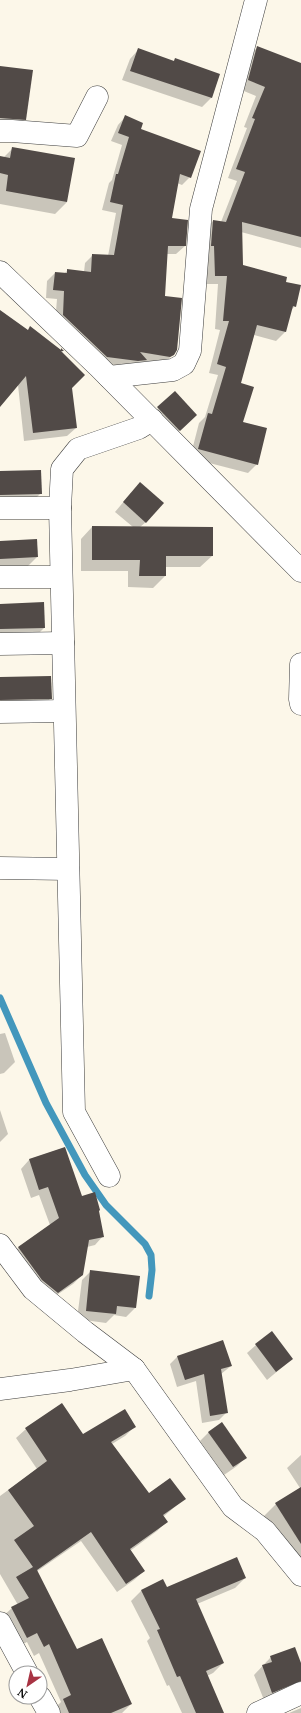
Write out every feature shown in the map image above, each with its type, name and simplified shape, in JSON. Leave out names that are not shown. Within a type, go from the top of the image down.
[{"type":"street","points":[[109,377],[173,370],[184,364],[190,351],[201,209],[256,0]]},
{"type":"street","points":[[0,131],[77,136],[97,97]]},
{"type":"street","points":[[0,272],[109,377],[301,571]]},
{"type":"street","points":[[109,1176],[74,1112],[61,577],[60,508],[62,469],[78,449],[139,428],[152,420]]},
{"type":"street","points":[[0,508],[60,508]]},
{"type":"street","points":[[0,577],[61,577]]},
{"type":"street","points":[[0,644],[63,642]]},
{"type":"street","points":[[301,664],[301,704]]},
{"type":"street","points":[[0,712],[64,711]]},
{"type":"street","points":[[0,868],[68,869]]},
{"type":"street","points":[[0,1245],[33,1289],[85,1332],[134,1369],[233,1507],[265,1531],[301,1575]]},
{"type":"street","points":[[0,1389],[70,1380],[134,1369]]},
{"type":"street","points":[[0,1623],[23,1665]]},
{"type":"street","points":[[258,1713],[301,1693]]},
{"type":"building","points":[[257,46],[301,63],[301,237],[242,222],[243,265],[287,277],[286,282],[301,285],[296,307],[293,306],[286,332],[257,325],[241,383],[254,387],[243,422],[267,428],[258,465],[198,449],[208,413],[212,414],[226,367],[217,364],[229,321],[223,321],[227,276],[215,276],[214,246],[211,246],[213,220],[226,222],[245,172],[236,169],[255,119],[252,118],[265,87],[248,80]]},
{"type":"building","points":[[138,48],[174,61],[175,58],[220,74],[212,98],[130,71]]},
{"type":"building","points":[[0,66],[33,70],[26,120],[0,118]]},
{"type":"building","points":[[125,115],[143,123],[141,129],[201,151],[191,178],[180,174],[172,218],[188,220],[186,246],[168,246],[165,296],[182,298],[177,350],[174,355],[170,357],[140,352],[147,360],[138,361],[107,357],[63,315],[64,291],[53,290],[55,272],[67,273],[67,269],[91,272],[92,254],[114,255],[123,205],[110,202],[116,174],[118,174],[129,137],[118,133]]},
{"type":"building","points":[[12,147],[75,158],[67,202],[6,191],[8,175],[0,173],[0,156],[10,158]]},
{"type":"building","points":[[0,310],[28,330],[30,326],[61,350],[61,348],[64,351],[61,351],[85,375],[72,388],[77,428],[33,433],[26,376],[0,407]]},
{"type":"building","points":[[175,391],[197,415],[180,431],[157,407]]},
{"type":"building","points":[[41,470],[42,494],[0,495],[0,471]]},
{"type":"building","points":[[140,482],[164,503],[146,523],[123,502]]},
{"type":"building","points":[[92,526],[213,527],[213,556],[166,556],[166,576],[139,576],[140,560],[92,560]]},
{"type":"building","points":[[37,539],[38,557],[0,559],[0,541]]},
{"type":"building","points":[[44,602],[45,628],[0,629],[0,604]]},
{"type":"building","points":[[51,676],[52,699],[0,700],[0,677]]},
{"type":"building","points":[[65,1147],[82,1196],[95,1192],[100,1210],[104,1237],[89,1240],[83,1275],[58,1293],[42,1280],[18,1247],[59,1218],[48,1187],[39,1190],[29,1159]]},
{"type":"building","points":[[90,1270],[140,1276],[136,1308],[117,1306],[116,1314],[86,1311]]},
{"type":"building","points":[[272,1331],[293,1359],[276,1372],[255,1344]]},
{"type":"building","points":[[223,1340],[232,1366],[221,1369],[228,1413],[210,1416],[204,1374],[185,1380],[177,1356]]},
{"type":"building","points":[[62,1403],[83,1434],[125,1409],[136,1427],[111,1442],[149,1493],[170,1478],[186,1499],[163,1515],[168,1522],[130,1549],[145,1571],[126,1584],[91,1532],[37,1570],[77,1649],[102,1638],[132,1704],[111,1713],[69,1713],[63,1699],[71,1695],[49,1644],[44,1647],[37,1633],[27,1638],[11,1607],[29,1598],[16,1577],[33,1567],[14,1540],[34,1526],[8,1490],[47,1461],[25,1428]]},
{"type":"building","points":[[222,1422],[247,1458],[233,1467],[208,1432]]},
{"type":"building","points":[[301,1487],[301,1544],[275,1503]]},
{"type":"building","points":[[237,1557],[246,1578],[196,1599],[224,1663],[206,1671],[224,1713],[196,1713],[180,1676],[177,1677],[157,1630],[160,1629],[141,1590],[163,1579],[167,1587]]},
{"type":"building","points":[[295,1647],[301,1663],[301,1681],[272,1693],[262,1665],[272,1662],[270,1656]]},
{"type":"waterway","points":[[0,998],[46,1103],[85,1175],[106,1205],[145,1244],[151,1255],[152,1270],[149,1296]]}]
